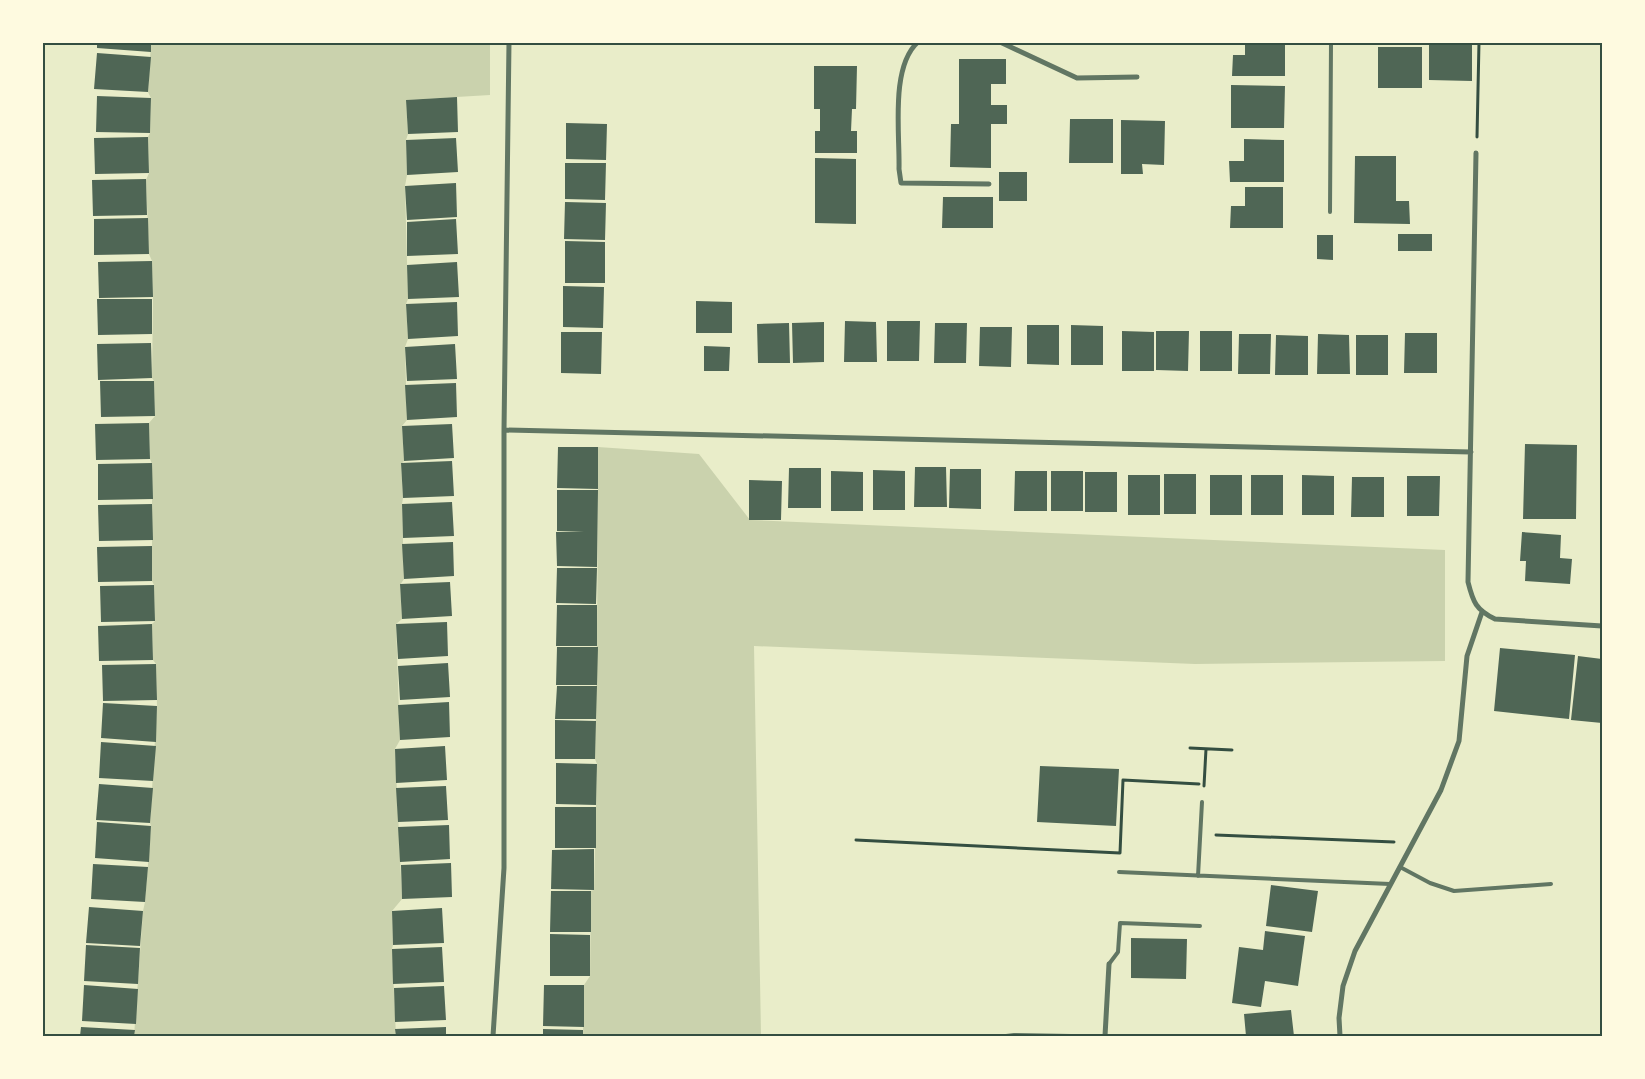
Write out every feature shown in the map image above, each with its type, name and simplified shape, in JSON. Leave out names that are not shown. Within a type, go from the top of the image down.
[{"type":"street","points":[[493,1036],[504,868],[504,430],[509,42]]},
{"type":"street","points":[[918,42],[905,61],[900,81],[900,183],[989,184]]},
{"type":"street","points":[[1000,42],[1077,78],[1137,77]]},
{"type":"street","points":[[1476,153],[1468,582],[1473,600],[1482,612],[1495,619],[1602,626]]},
{"type":"street","points":[[504,430],[1471,452]]},
{"type":"street","points":[[1340,1036],[1339,1018],[1343,986],[1355,951],[1441,790],[1458,741],[1467,656],[1482,612]]},
{"type":"street","points":[[1105,1036],[1109,964]]},
{"type":"lane","points":[[1330,212],[1331,42]]},
{"type":"lane","points":[[1198,876],[1202,802]]},
{"type":"lane","points":[[1400,867],[1430,883],[1454,891],[1551,884]]},
{"type":"lane","points":[[1119,872],[1390,884]]},
{"type":"lane","points":[[1109,964],[1118,952],[1120,923],[1200,926]]},
{"type":"lane","points":[[1006,1036],[1071,1036]]},
{"type":"path","points":[[1476,153],[1480,42]]},
{"type":"path","points":[[1190,748],[1232,750]]},
{"type":"path","points":[[1202,802],[1206,749]]},
{"type":"path","points":[[1119,872],[1123,780],[1204,784]]},
{"type":"path","points":[[1200,834],[1412,843]]},
{"type":"path","points":[[856,840],[1120,853]]},
{"type":"green space","points":[[151,43],[490,43],[490,95],[406,100],[408,134],[406,140],[407,175],[405,186],[408,299],[406,304],[408,339],[405,347],[407,420],[402,426],[404,461],[401,464],[404,579],[400,585],[402,619],[396,624],[400,740],[395,749],[402,899],[392,911],[396,1036],[134,1036],[151,826],[157,706],[156,664],[153,660],[152,624],[155,621],[154,585],[152,581],[152,464],[150,459],[149,423],[155,416],[154,381],[152,378],[153,297],[146,180],[149,173],[148,137],[150,133],[151,98],[148,92]]},
{"type":"green space","points":[[598,447],[699,454],[750,520],[1445,550],[1445,661],[1195,664],[754,646],[761,1036],[583,1036],[584,985],[590,976],[591,891],[594,890],[597,764],[595,759]]},
{"type":"building","points":[[97,42],[151,42],[151,52],[97,48]]},
{"type":"building","points":[[1245,42],[1285,42],[1285,76],[1232,76],[1233,55],[1245,55]]},
{"type":"building","points":[[1429,42],[1472,42],[1472,81],[1429,80]]},
{"type":"building","points":[[1378,47],[1422,47],[1422,88],[1378,88]]},
{"type":"building","points":[[97,53],[151,57],[148,92],[94,89]]},
{"type":"building","points":[[959,59],[1006,59],[1006,84],[991,84],[991,105],[1007,105],[1007,124],[991,124],[991,168],[950,167],[951,124],[959,124]]},
{"type":"building","points":[[814,66],[857,66],[856,109],[852,109],[851,131],[857,131],[857,153],[815,153],[815,131],[820,131],[820,109],[814,109]]},
{"type":"building","points":[[1231,85],[1285,86],[1284,128],[1231,128]]},
{"type":"building","points":[[97,96],[151,98],[150,133],[96,132]]},
{"type":"building","points":[[457,97],[458,132],[408,134],[406,100]]},
{"type":"building","points":[[1070,119],[1113,119],[1113,163],[1069,163]]},
{"type":"building","points":[[1121,120],[1165,121],[1164,165],[1142,164],[1143,174],[1121,174]]},
{"type":"building","points":[[566,123],[607,124],[606,160],[566,159]]},
{"type":"building","points":[[148,137],[149,173],[95,174],[94,138]]},
{"type":"building","points":[[456,138],[458,172],[407,175],[406,140]]},
{"type":"building","points":[[1244,139],[1284,140],[1284,182],[1230,182],[1229,161],[1244,161]]},
{"type":"building","points":[[1355,156],[1396,156],[1396,201],[1409,201],[1410,224],[1354,223]]},
{"type":"building","points":[[815,158],[856,159],[856,224],[815,223]]},
{"type":"building","points":[[565,163],[606,163],[605,200],[565,199]]},
{"type":"building","points":[[999,172],[1027,172],[1027,201],[999,201]]},
{"type":"building","points":[[146,179],[147,215],[93,216],[92,180]]},
{"type":"building","points":[[456,183],[457,217],[407,220],[405,186]]},
{"type":"building","points":[[1245,187],[1283,187],[1283,228],[1230,228],[1231,206],[1245,206]]},
{"type":"building","points":[[943,197],[993,197],[993,228],[942,228]]},
{"type":"building","points":[[565,202],[606,203],[605,240],[564,239]]},
{"type":"building","points":[[148,218],[149,254],[94,255],[94,219]]},
{"type":"building","points":[[456,219],[458,254],[407,256],[407,222]]},
{"type":"building","points":[[1398,234],[1432,234],[1432,251],[1398,251]]},
{"type":"building","points":[[1317,235],[1333,235],[1333,260],[1317,259]]},
{"type":"building","points":[[565,241],[605,242],[605,283],[565,283]]},
{"type":"building","points":[[152,261],[153,297],[99,298],[98,262]]},
{"type":"building","points":[[457,262],[459,297],[408,299],[407,265]]},
{"type":"building","points":[[563,286],[604,287],[603,328],[563,327]]},
{"type":"building","points":[[97,299],[152,299],[152,334],[98,335]]},
{"type":"building","points":[[696,301],[732,302],[732,333],[696,333]]},
{"type":"building","points":[[457,302],[458,336],[408,339],[406,304]]},
{"type":"building","points":[[845,321],[876,322],[877,362],[844,362]]},
{"type":"building","points":[[887,321],[920,321],[919,361],[887,361]]},
{"type":"building","points":[[824,322],[824,362],[793,363],[792,323]]},
{"type":"building","points":[[789,323],[790,363],[758,363],[757,324]]},
{"type":"building","points":[[935,323],[967,323],[966,363],[934,363]]},
{"type":"building","points":[[1027,325],[1059,325],[1059,365],[1027,364]]},
{"type":"building","points":[[1071,325],[1103,326],[1103,365],[1071,365]]},
{"type":"building","points":[[980,327],[1012,327],[1011,367],[979,366]]},
{"type":"building","points":[[1122,331],[1154,332],[1154,371],[1122,371]]},
{"type":"building","points":[[1156,331],[1189,331],[1188,371],[1156,370]]},
{"type":"building","points":[[1200,331],[1232,331],[1232,371],[1200,371]]},
{"type":"building","points":[[561,332],[602,332],[601,374],[561,373]]},
{"type":"building","points":[[1405,333],[1437,333],[1437,373],[1404,373]]},
{"type":"building","points":[[1239,334],[1271,334],[1270,374],[1238,374]]},
{"type":"building","points":[[1318,334],[1349,335],[1350,374],[1317,374]]},
{"type":"building","points":[[1276,335],[1308,336],[1308,375],[1275,375]]},
{"type":"building","points":[[1356,335],[1388,335],[1388,375],[1356,375]]},
{"type":"building","points":[[151,343],[152,378],[98,380],[97,344]]},
{"type":"building","points":[[455,344],[457,379],[407,381],[405,347]]},
{"type":"building","points":[[704,346],[730,347],[729,371],[704,371]]},
{"type":"building","points":[[100,381],[154,381],[155,416],[101,417]]},
{"type":"building","points":[[456,383],[457,417],[407,420],[405,385]]},
{"type":"building","points":[[149,423],[150,459],[96,460],[95,424]]},
{"type":"building","points":[[452,424],[454,458],[404,461],[402,426]]},
{"type":"building","points":[[1525,444],[1577,445],[1576,519],[1523,519]]},
{"type":"building","points":[[558,447],[598,447],[598,489],[557,488]]},
{"type":"building","points":[[452,461],[454,496],[403,498],[401,463]]},
{"type":"building","points":[[152,463],[153,499],[98,500],[98,464]]},
{"type":"building","points":[[915,467],[946,467],[947,507],[914,507]]},
{"type":"building","points":[[789,468],[821,468],[821,508],[788,508]]},
{"type":"building","points":[[950,469],[981,469],[981,509],[949,508]]},
{"type":"building","points":[[873,470],[905,471],[905,510],[873,510]]},
{"type":"building","points":[[831,471],[863,472],[863,511],[831,511]]},
{"type":"building","points":[[1015,471],[1047,471],[1047,511],[1014,511]]},
{"type":"building","points":[[1051,471],[1083,471],[1083,511],[1051,511]]},
{"type":"building","points":[[1085,472],[1117,472],[1117,512],[1085,512]]},
{"type":"building","points":[[1164,474],[1196,474],[1196,514],[1164,514]]},
{"type":"building","points":[[1128,475],[1160,475],[1160,515],[1128,515]]},
{"type":"building","points":[[1210,475],[1242,475],[1242,515],[1210,515]]},
{"type":"building","points":[[1251,475],[1283,475],[1283,515],[1251,515]]},
{"type":"building","points":[[1302,475],[1334,476],[1334,515],[1302,515]]},
{"type":"building","points":[[1407,476],[1440,476],[1439,516],[1407,516]]},
{"type":"building","points":[[1352,477],[1384,477],[1384,517],[1351,517]]},
{"type":"building","points":[[749,480],[782,481],[781,520],[749,520]]},
{"type":"building","points":[[557,490],[598,490],[597,567],[557,566],[556,532],[584,532],[557,531]]},
{"type":"building","points":[[452,502],[454,536],[403,538],[402,504]]},
{"type":"building","points":[[152,504],[153,540],[99,541],[98,505]]},
{"type":"building","points":[[1522,532],[1561,535],[1560,558],[1572,559],[1570,584],[1525,581],[1526,561],[1520,561]]},
{"type":"building","points":[[453,542],[454,576],[404,579],[402,544]]},
{"type":"building","points":[[152,546],[152,581],[98,582],[97,547]]},
{"type":"building","points":[[557,568],[597,568],[596,604],[556,603]]},
{"type":"building","points":[[450,582],[452,616],[402,619],[400,584]]},
{"type":"building","points":[[154,585],[155,621],[101,622],[100,586]]},
{"type":"building","points":[[557,605],[597,605],[597,646],[556,646]]},
{"type":"building","points":[[447,622],[448,656],[398,659],[396,624]]},
{"type":"building","points":[[152,624],[153,660],[99,661],[98,626]]},
{"type":"building","points":[[557,647],[598,647],[597,685],[556,685]]},
{"type":"building","points":[[1500,648],[1575,655],[1569,719],[1494,711]]},
{"type":"building","points":[[1578,656],[1602,659],[1602,723],[1571,720]]},
{"type":"building","points":[[448,663],[450,697],[400,700],[398,666]]},
{"type":"building","points":[[156,664],[157,700],[103,701],[102,665]]},
{"type":"building","points":[[557,686],[597,686],[596,719],[555,719]]},
{"type":"building","points":[[449,702],[450,737],[400,740],[398,705]]},
{"type":"building","points":[[103,703],[157,706],[156,742],[101,738]]},
{"type":"building","points":[[555,720],[596,721],[595,759],[555,759]]},
{"type":"building","points":[[101,742],[156,746],[153,781],[99,778]]},
{"type":"building","points":[[445,746],[447,780],[396,783],[395,749]]},
{"type":"building","points":[[556,763],[597,764],[596,805],[556,804]]},
{"type":"building","points":[[1040,766],[1119,769],[1116,826],[1037,822]]},
{"type":"building","points":[[99,784],[153,788],[150,823],[96,820]]},
{"type":"building","points":[[446,786],[448,820],[398,822],[396,788]]},
{"type":"building","points":[[555,807],[596,807],[596,848],[555,848]]},
{"type":"building","points":[[97,822],[151,826],[149,862],[95,858]]},
{"type":"building","points":[[449,825],[450,859],[400,862],[398,827]]},
{"type":"building","points":[[594,849],[594,890],[551,889],[552,850]]},
{"type":"building","points":[[451,863],[452,897],[402,899],[401,865]]},
{"type":"building","points":[[93,864],[148,867],[145,902],[91,899]]},
{"type":"building","points":[[1271,885],[1318,891],[1312,932],[1266,926]]},
{"type":"building","points":[[551,891],[591,891],[591,932],[550,932]]},
{"type":"building","points":[[89,907],[143,911],[140,946],[86,943]]},
{"type":"building","points":[[442,908],[444,943],[393,945],[392,911]]},
{"type":"building","points":[[1265,931],[1305,936],[1298,986],[1265,981],[1261,1007],[1232,1003],[1239,947],[1263,950]]},
{"type":"building","points":[[550,934],[590,935],[590,976],[550,976]]},
{"type":"building","points":[[1131,938],[1187,939],[1186,979],[1131,978]]},
{"type":"building","points":[[86,945],[140,948],[138,984],[84,981]]},
{"type":"building","points":[[442,947],[444,982],[393,984],[392,949]]},
{"type":"building","points":[[84,985],[138,989],[136,1024],[82,1021]]},
{"type":"building","points":[[544,985],[584,985],[584,1027],[543,1026]]},
{"type":"building","points":[[444,986],[446,1020],[395,1022],[394,988]]},
{"type":"building","points":[[1291,1010],[1294,1036],[1246,1036],[1244,1014]]},
{"type":"building","points":[[81,1027],[135,1030],[134,1036],[80,1036]]},
{"type":"building","points":[[446,1027],[446,1036],[396,1036],[395,1029]]},
{"type":"building","points":[[543,1029],[583,1030],[583,1036],[543,1036]]}]
